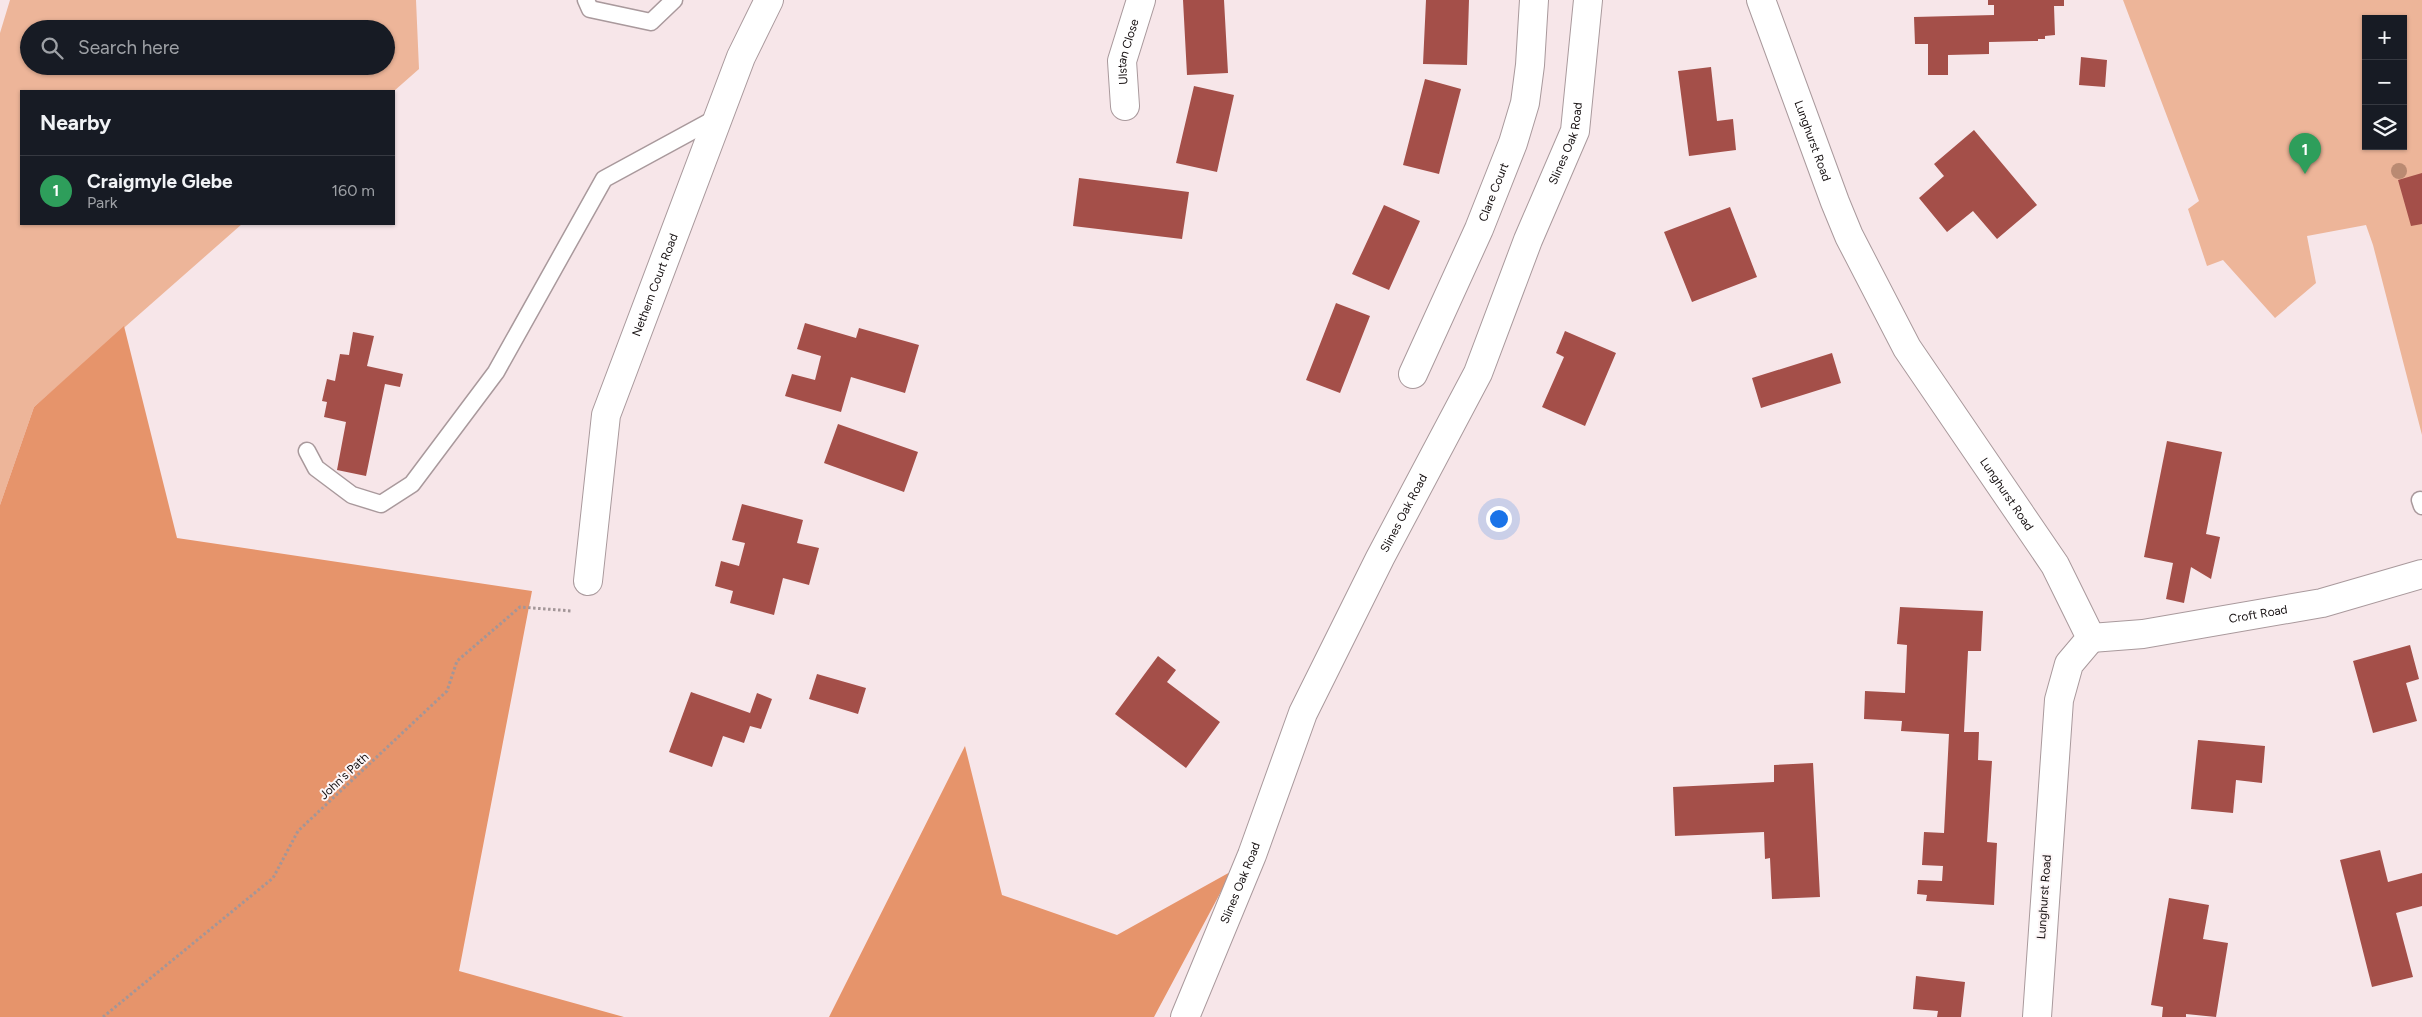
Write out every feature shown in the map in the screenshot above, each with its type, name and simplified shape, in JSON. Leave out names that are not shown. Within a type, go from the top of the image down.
[{"type":"street","name":"Nethern Court Road","points":[[588,581],[606,415],[741,57],[769,0]]},
{"type":"street","name":"Ulstan Close","points":[[1125,106],[1122,61],[1141,0]]},
{"type":"street","name":"Clare Court","points":[[1414,374],[1479,229],[1514,143],[1525,103],[1530,65],[1534,0]]},
{"type":"street","name":"Slines Oak Road","points":[[1185,1017],[1252,854],[1303,713],[1380,558],[1478,373],[1528,240],[1575,131],[1588,0]]},
{"type":"street","name":"Lunghurst Road","points":[[1761,0],[1835,202],[1850,236],[1907,348],[2055,565],[2091,638],[2069,664],[2059,700],[2036,1017]]},
{"type":"street","name":"Croft Road","points":[[2091,638],[2143,634],[2322,603],[2422,574]]},
{"type":"lane","points":[[586,0],[590,9],[650,22],[674,0]]},
{"type":"lane","points":[[307,451],[316,468],[352,496],[381,504],[412,484],[496,372],[604,179],[718,117]]},
{"type":"path","name":"John's Path","points":[[103,1017],[273,878],[298,831],[447,691],[457,661],[520,607],[583,613],[588,581]]},
{"type":"shaded area","points":[[10,0],[416,0],[419,69],[395,90],[20,90],[20,225],[241,225],[34,407],[0,505],[0,33]]},
{"type":"shaded area","points":[[2123,0],[2422,0],[2422,435],[2373,245],[2366,225],[2307,236],[2316,283],[2275,318],[2223,260],[2207,266],[2188,209],[2199,201]]},
{"type":"shaded area","points":[[124,326],[177,538],[532,591],[459,971],[624,1017],[0,1017],[0,505],[34,407]]},
{"type":"shaded area","points":[[965,746],[1002,895],[1117,935],[1232,871],[1154,1017],[829,1017]]},
{"type":"building","points":[[1183,0],[1224,0],[1228,73],[1187,75]]},
{"type":"building","points":[[1426,0],[1469,0],[1467,65],[1423,64]]},
{"type":"building","points":[[1988,0],[2064,0],[2064,6],[2054,6],[2055,35],[2045,36],[2045,39],[2038,39],[2038,41],[1989,42],[1989,54],[1948,55],[1948,75],[1928,75],[1928,44],[1915,44],[1914,17],[1994,15],[1994,5],[1988,5]]},
{"type":"building","points":[[2081,57],[2107,60],[2105,87],[2079,85]]},
{"type":"building","points":[[1711,67],[1717,121],[1733,119],[1736,150],[1689,156],[1678,71]]},
{"type":"building","points":[[1425,79],[1461,89],[1439,174],[1403,165]]},
{"type":"building","points":[[1194,86],[1234,95],[1217,172],[1176,163]]},
{"type":"building","points":[[1974,130],[2037,205],[1997,239],[1973,211],[1947,232],[1919,198],[1944,176],[1934,164]]},
{"type":"building","points":[[2422,173],[2422,224],[2411,226],[2398,180]]},
{"type":"building","points":[[1079,178],[1189,192],[1182,239],[1073,226]]},
{"type":"building","points":[[1384,205],[1420,221],[1389,290],[1352,274]]},
{"type":"building","points":[[1730,207],[1757,277],[1692,302],[1664,232]]},
{"type":"building","points":[[1336,303],[1370,316],[1340,393],[1306,380]]},
{"type":"building","points":[[805,323],[856,338],[859,328],[919,345],[905,393],[851,377],[841,412],[785,396],[792,374],[815,380],[821,356],[797,349]]},
{"type":"building","points":[[1565,331],[1616,353],[1585,426],[1542,407],[1564,357],[1556,353]]},
{"type":"building","points":[[353,332],[374,336],[367,366],[403,374],[400,387],[385,384],[366,476],[337,470],[346,422],[324,417],[327,402],[322,401],[327,379],[335,381],[340,354],[349,355]]},
{"type":"building","points":[[1832,353],[1841,383],[1761,408],[1752,378]]},
{"type":"building","points":[[838,424],[918,452],[904,492],[824,463]]},
{"type":"building","points":[[2167,441],[2222,452],[2206,534],[2220,537],[2211,579],[2191,567],[2184,603],[2166,599],[2173,563],[2144,557]]},
{"type":"building","points":[[742,504],[803,520],[797,543],[819,548],[809,585],[783,578],[774,615],[730,603],[733,591],[715,586],[721,561],[739,566],[745,543],[732,540]]},
{"type":"building","points":[[1900,607],[1983,611],[1981,651],[1968,651],[1964,732],[1979,732],[1978,760],[1992,761],[1987,842],[1997,843],[1994,905],[1926,901],[1927,895],[1917,894],[1918,880],[1942,881],[1943,866],[1922,865],[1924,832],[1944,833],[1949,734],[1901,731],[1902,721],[1864,719],[1865,691],[1905,693],[1907,645],[1897,644]]},
{"type":"building","points":[[2410,645],[2419,679],[2406,683],[2417,721],[2373,733],[2353,661]]},
{"type":"building","points":[[1158,656],[1176,670],[1167,682],[1220,722],[1186,768],[1115,714]]},
{"type":"building","points":[[817,674],[866,688],[858,714],[809,699]]},
{"type":"building","points":[[691,692],[750,713],[757,693],[772,699],[761,729],[750,726],[744,743],[723,736],[712,767],[669,752]]},
{"type":"building","points":[[2198,740],[2265,746],[2262,783],[2236,780],[2233,813],[2191,809]]},
{"type":"building","points":[[1813,763],[1820,897],[1772,899],[1770,858],[1765,859],[1764,832],[1675,836],[1673,787],[1774,782],[1774,765]]},
{"type":"building","points":[[2380,850],[2388,882],[2422,873],[2422,906],[2396,913],[2413,977],[2372,987],[2340,860]]},
{"type":"building","points":[[2169,898],[2209,905],[2203,939],[2228,943],[2216,1017],[2186,1014],[2186,1017],[2162,1017],[2163,1007],[2151,1005]]},
{"type":"building","points":[[1916,976],[1965,982],[1961,1017],[1937,1017],[1938,1011],[1913,1009]]},
{"type":"place","name":"Craigmyle Glebe","points":[[2305,174]]}]
